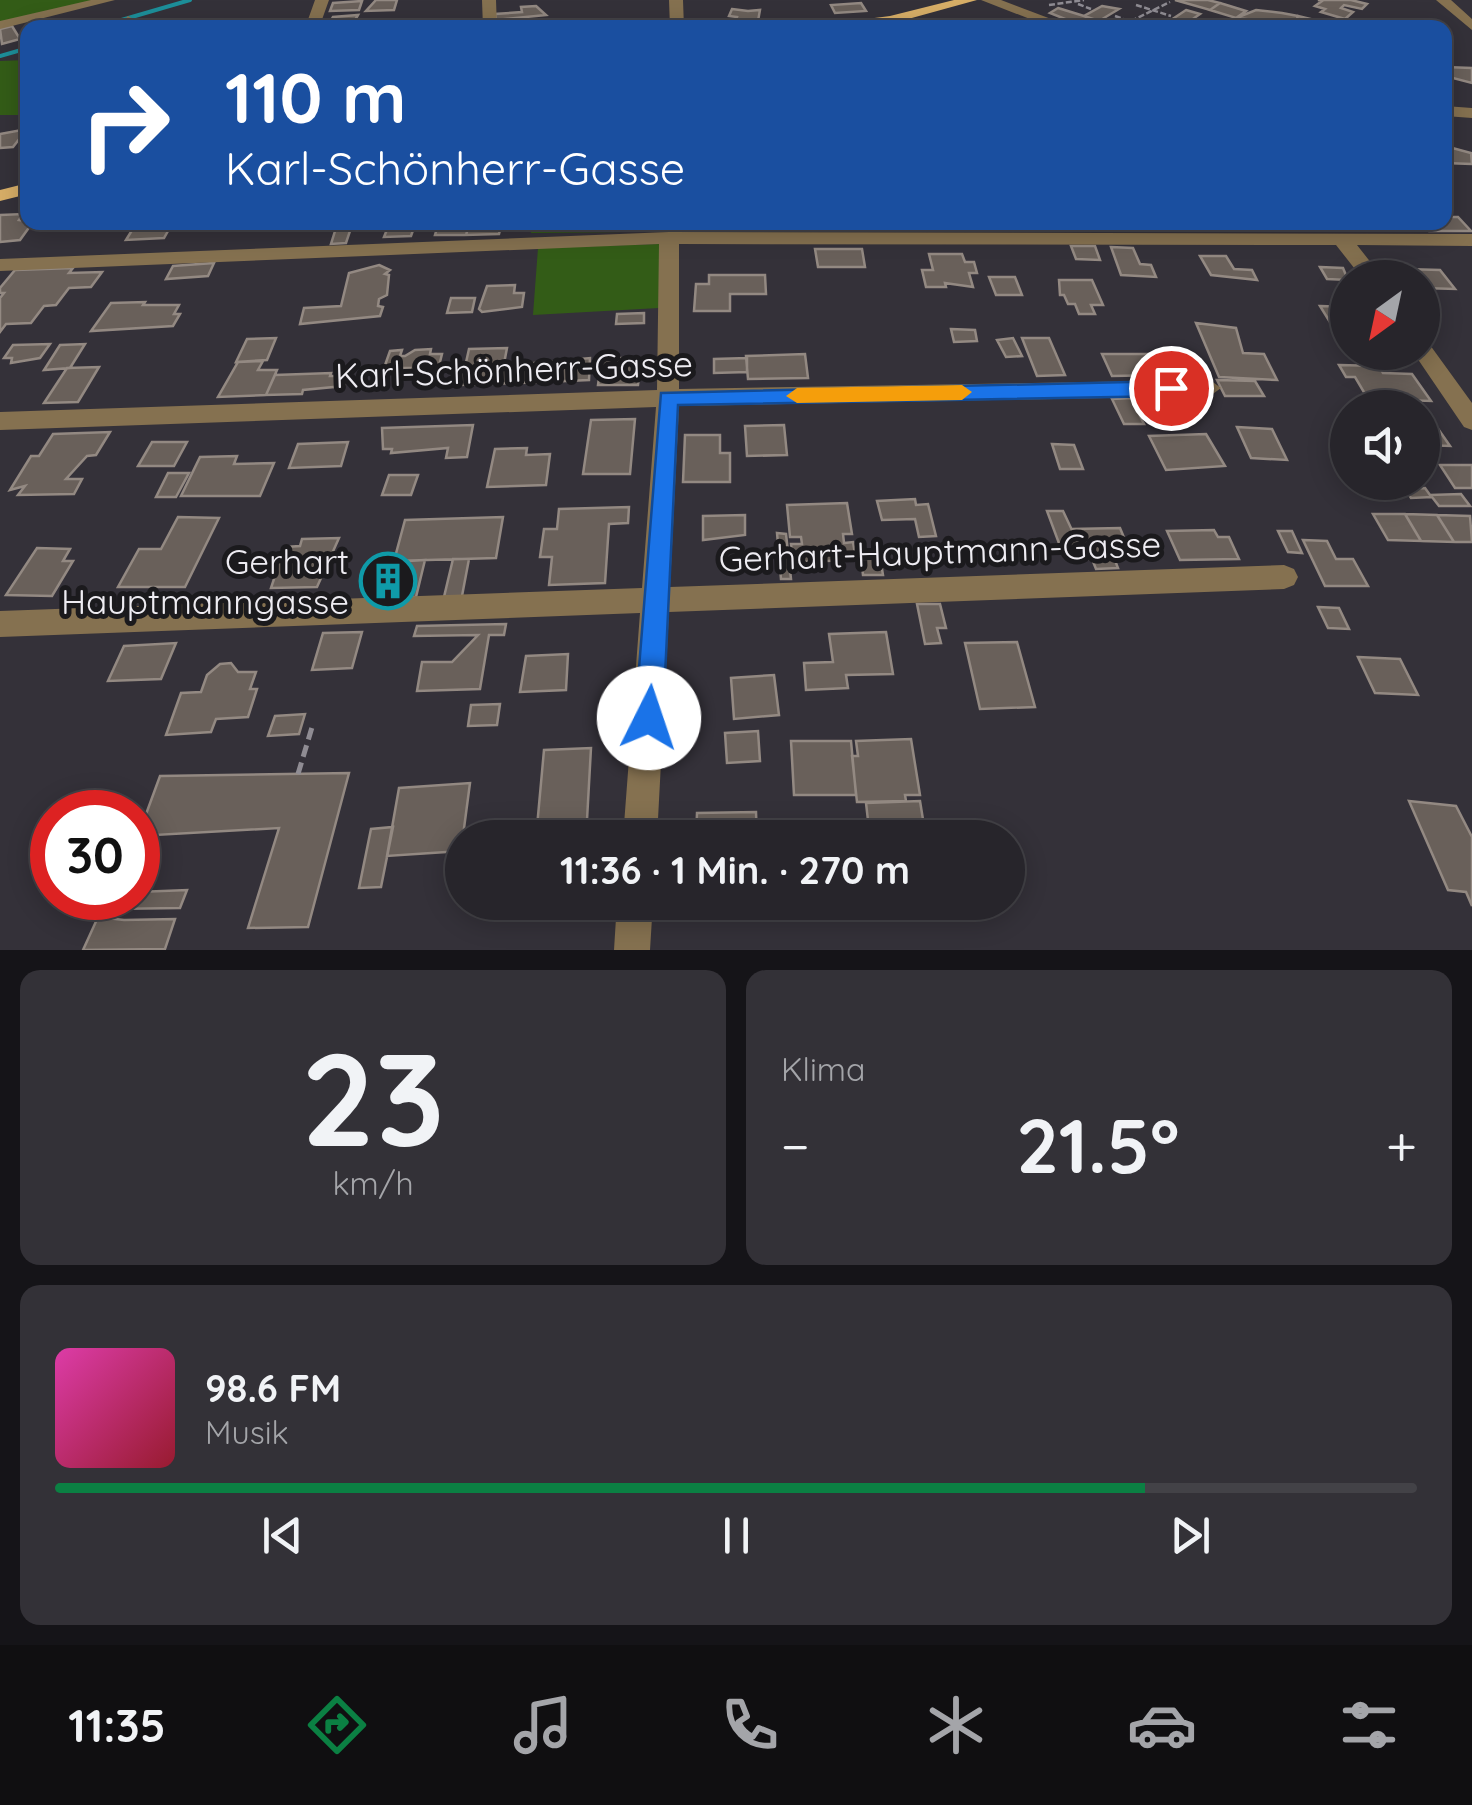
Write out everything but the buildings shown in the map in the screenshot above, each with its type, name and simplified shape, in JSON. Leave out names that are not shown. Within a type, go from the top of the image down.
[{"type":"main road","points":[[890,20],[970,0]]},
{"type":"street","points":[[22,20],[108,0]]},
{"type":"street","points":[[988,0],[1044,20]]},
{"type":"street","points":[[1443,0],[1472,26]]},
{"type":"street","points":[[641,820],[668,398],[668,238]]},
{"type":"street","points":[[0,265],[668,238],[1472,240]]},
{"type":"street","points":[[1343,241],[1358,260]]},
{"type":"street","points":[[1436,370],[1472,422]]},
{"type":"street","name":"Karl-Schönherr-Gasse","points":[[0,422],[668,398],[1210,388]]},
{"type":"street","name":"Gerhart-Hauptmann-Gasse","points":[[0,624],[1284,577]]},
{"type":"street","points":[[632,950],[634,920]]},
{"type":"path","points":[[1032,16],[1058,0],[1092,9]]},
{"type":"path","points":[[1078,4],[1084,0]]},
{"type":"path","points":[[1133,20],[1170,2]]},
{"type":"path","points":[[1136,5],[1171,16]]},
{"type":"path","points":[[1115,16],[1125,20]]},
{"type":"path","points":[[298,774],[312,724]]},
{"type":"green space","points":[[0,0],[99,0],[0,23]]},
{"type":"green space","points":[[20,60],[20,115],[0,115],[0,61]]},
{"type":"green space","points":[[531,230],[822,230],[531,233]]},
{"type":"green space","points":[[659,244],[659,308],[533,315],[538,248]]},
{"type":"waterway","points":[[121,20],[190,0]]},
{"type":"waterway","points":[[0,56],[20,50]]},
{"type":"slow traffic","points":[[797,396],[962,392]]},
{"type":"place","name":"Gerhart Hauptmanngasse","points":[[388,581]]},
{"type":"route","points":[[649,718],[668,398],[1171,388]]}]
